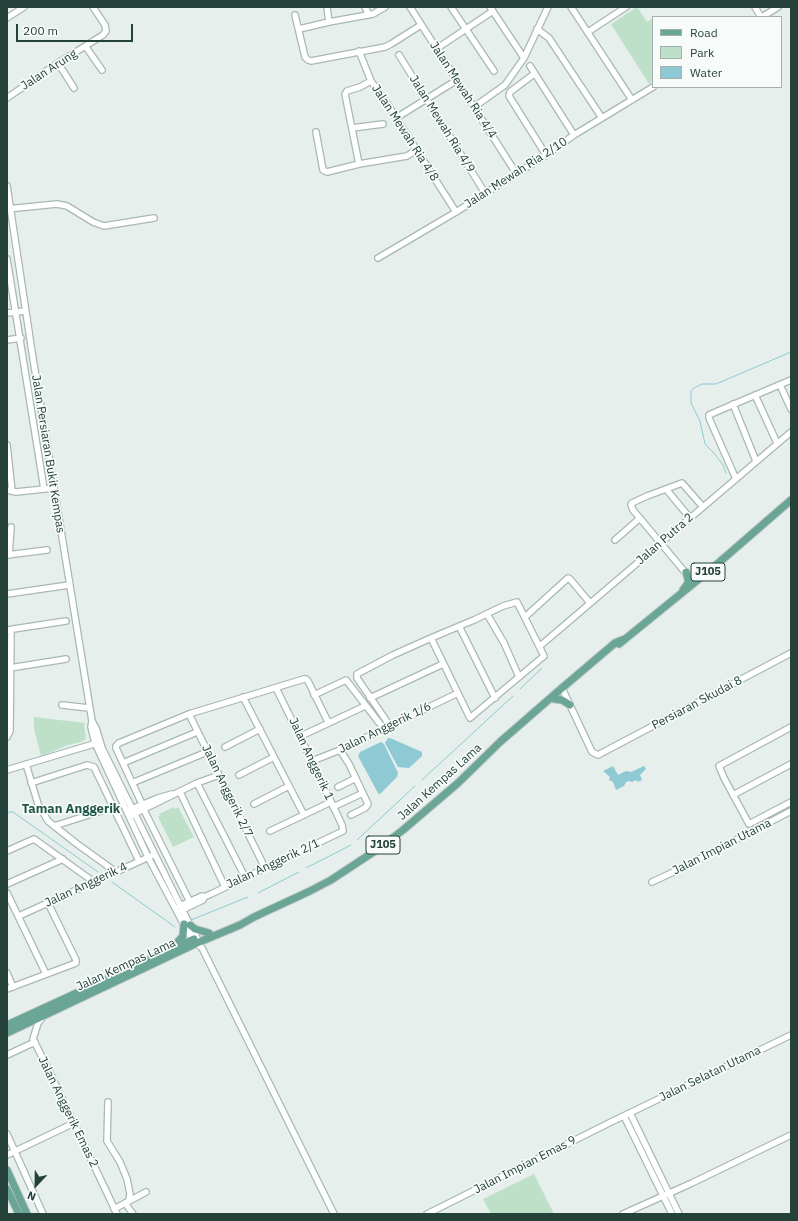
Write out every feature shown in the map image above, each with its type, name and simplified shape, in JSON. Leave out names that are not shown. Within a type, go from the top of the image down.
[{"type":"main road","name":"Jalan Kempas Lama","points":[[7,1025],[171,949],[240,925],[310,891],[378,849],[403,830],[454,786],[614,643],[622,640],[667,605],[715,566],[791,500]]},
{"type":"main road","points":[[686,572],[692,575],[698,575],[715,566]]},
{"type":"main road","points":[[667,605],[686,586],[688,579],[686,572]]},
{"type":"main road","name":"Jalan Kempas Lama","points":[[495,748],[514,734],[563,690]]},
{"type":"main road","points":[[554,699],[562,700],[570,705]]},
{"type":"main road","name":"Jalan Kempas Lama","points":[[7,1033],[209,933],[254,917]]},
{"type":"main road","points":[[171,949],[183,936],[187,925],[209,933]]},
{"type":"main road","points":[[7,1170],[27,1214]]},
{"type":"main road","points":[[7,1189],[19,1214]]},
{"type":"street","points":[[7,18],[24,7]]},
{"type":"street","name":"Jalan Arung","points":[[7,98],[58,63],[86,47],[106,32],[106,25],[93,7]]},
{"type":"street","points":[[327,7],[329,22]]},
{"type":"street","points":[[365,7],[369,15]]},
{"type":"street","points":[[299,29],[373,14],[385,7]]},
{"type":"street","name":"Jalan Mewah Ria 4/4","points":[[410,7],[516,173]]},
{"type":"street","points":[[452,7],[494,72]]},
{"type":"street","points":[[474,107],[505,85],[524,58],[548,7]]},
{"type":"street","points":[[571,7],[632,100]]},
{"type":"street","points":[[588,32],[618,9],[626,7]]},
{"type":"street","points":[[754,7],[760,16]]},
{"type":"street","points":[[763,16],[778,7]]},
{"type":"street","points":[[436,49],[466,30],[492,9],[524,58]]},
{"type":"street","points":[[295,15],[305,57],[308,60],[391,44],[421,25]]},
{"type":"street","points":[[537,29],[549,38],[602,118]]},
{"type":"street","points":[[86,47],[102,70]]},
{"type":"street","name":"Jalan Mewah Ria 4/8","points":[[359,51],[371,81],[456,212]]},
{"type":"street","name":"Jalan Mewah Ria 4/9","points":[[399,55],[485,193]]},
{"type":"street","points":[[58,63],[74,88]]},
{"type":"street","points":[[530,66],[574,135]]},
{"type":"street","points":[[534,74],[510,92],[509,96],[546,155]]},
{"type":"street","points":[[396,118],[457,80]]},
{"type":"street","points":[[359,164],[345,94],[346,91],[360,87],[371,81]]},
{"type":"street","name":"Jalan Mewah Ria 2/10","points":[[378,258],[456,212],[546,155],[574,135],[652,88]]},
{"type":"street","points":[[352,128],[383,124]]},
{"type":"street","points":[[316,132],[323,170],[326,172],[359,164],[407,156],[416,150]]},
{"type":"street","name":"Jalan Persiaran Bukit Kempas","points":[[7,186],[8,209],[89,708],[92,721],[96,728],[97,743]]},
{"type":"street","points":[[8,209],[58,204],[67,206],[93,222],[104,226],[154,218]]},
{"type":"street","points":[[7,259],[21,338],[44,489]]},
{"type":"street","points":[[7,314],[25,311]]},
{"type":"street","points":[[7,340],[21,338]]},
{"type":"street","points":[[736,479],[710,416],[733,404],[791,380]]},
{"type":"street","points":[[780,385],[791,409]]},
{"type":"street","points":[[756,395],[777,444]]},
{"type":"street","points":[[733,404],[756,461]]},
{"type":"street","name":"Jalan Putra 2","points":[[540,646],[791,432]]},
{"type":"street","points":[[7,445],[9,490],[54,488]]},
{"type":"street","points":[[694,583],[633,510],[632,503],[666,489],[684,484],[703,507]]},
{"type":"street","points":[[666,489],[690,518]]},
{"type":"street","points":[[615,540],[640,518]]},
{"type":"street","points":[[11,527],[8,555],[47,550]]},
{"type":"street","points":[[525,617],[568,578],[590,603]]},
{"type":"street","points":[[7,594],[69,585]]},
{"type":"street","points":[[390,726],[357,678],[358,674],[393,655],[431,638],[515,602],[518,603],[544,656],[470,718],[431,638]]},
{"type":"street","points":[[485,615],[504,643],[520,677]]},
{"type":"street","points":[[7,737],[10,731],[9,630],[66,621]]},
{"type":"street","points":[[459,626],[495,698]]},
{"type":"street","name":"Persiaran Skudai 8","points":[[570,705],[592,752],[598,755],[603,754],[791,653]]},
{"type":"street","points":[[10,668],[66,659]]},
{"type":"street","points":[[370,698],[443,664]]},
{"type":"street","points":[[190,902],[143,807],[116,746],[119,743],[189,714],[306,679],[328,722]]},
{"type":"street","points":[[314,694],[344,679],[348,682],[384,729]]},
{"type":"street","name":"Jalan Anggerik 1","points":[[276,688],[301,736],[342,825],[343,832]]},
{"type":"street","points":[[563,690],[570,705]]},
{"type":"street","name":"Jalan Anggerik 1/6","points":[[312,761],[340,750],[458,693]]},
{"type":"street","points":[[243,697],[304,815]]},
{"type":"street","points":[[62,705],[89,708]]},
{"type":"street","points":[[301,736],[328,722],[365,706]]},
{"type":"street","name":"Jalan Anggerik 2/7","points":[[189,714],[265,868]]},
{"type":"street","name":"Jalan Persiaran Bukit Kempas","points":[[92,721],[92,732],[151,856],[195,941],[202,948],[334,1214]]},
{"type":"street","points":[[791,727],[719,766],[749,824],[791,802]]},
{"type":"street","points":[[225,747],[260,729]]},
{"type":"street","points":[[84,746],[90,739],[92,732]]},
{"type":"street","points":[[123,763],[197,732]]},
{"type":"street","points":[[7,770],[97,743]]},
{"type":"street","points":[[340,750],[356,778],[368,804],[365,808],[351,815]]},
{"type":"street","points":[[132,783],[207,752]]},
{"type":"street","points":[[239,775],[274,757]]},
{"type":"street","points":[[26,764],[38,804],[44,814],[54,826],[116,872]]},
{"type":"street","points":[[733,795],[791,764]]},
{"type":"street","points":[[32,783],[91,765],[96,769],[139,861]]},
{"type":"street","points":[[130,813],[219,774]]},
{"type":"street","points":[[338,787],[356,778]]},
{"type":"street","points":[[197,783],[245,877]]},
{"type":"street","points":[[254,804],[289,786]]},
{"type":"street","points":[[180,792],[225,887]]},
{"type":"street","points":[[270,831],[304,815],[363,793]]},
{"type":"street","points":[[54,826],[114,808]]},
{"type":"street","name":"Jalan Impian Utama","points":[[652,882],[791,811]]},
{"type":"street","name":"Jalan Anggerik 2/1","points":[[181,908],[202,896],[204,897],[343,832]]},
{"type":"street","points":[[7,851],[34,839],[94,882]]},
{"type":"street","name":"Jalan Persiaran Bukit Kempas","points":[[151,856],[181,908],[187,925]]},
{"type":"street","name":"Jalan Anggerik 4","points":[[19,916],[151,856]]},
{"type":"street","points":[[7,884],[63,859]]},
{"type":"street","points":[[7,893],[46,974]]},
{"type":"street","name":"Jalan Anggerik 2/1","points":[[181,908],[203,900],[204,897]]},
{"type":"street","points":[[7,989],[76,963],[76,960],[48,903]]},
{"type":"street","points":[[7,973],[13,987]]},
{"type":"street","name":"Jalan Anggerik Emas 2","points":[[49,1013],[40,1019],[33,1039],[34,1042],[52,1075],[116,1212]]},
{"type":"street","name":"Jalan Selatan Utama","points":[[624,1116],[791,1035]]},
{"type":"street","points":[[7,1055],[34,1042]]},
{"type":"street","points":[[108,1102],[107,1141],[120,1162],[128,1179],[130,1194],[127,1202],[133,1214]]},
{"type":"street","points":[[630,1113],[667,1195],[672,1214]]},
{"type":"street","points":[[624,1116],[679,1214]]},
{"type":"street","name":"Jalan Impian Emas 9","points":[[427,1214],[624,1116]]},
{"type":"street","points":[[7,1155],[74,1123]]},
{"type":"street","points":[[7,1134],[43,1214]]},
{"type":"street","points":[[623,1214],[667,1195],[791,1135]]},
{"type":"street","points":[[116,1212],[127,1202],[146,1192]]},
{"type":"green space","points":[[637,7],[647,22],[652,19],[652,82],[649,84],[611,24]]},
{"type":"green space","points":[[34,717],[85,723],[86,739],[41,756],[34,729]]},
{"type":"green space","points":[[174,807],[175,809],[178,807],[194,837],[173,847],[158,817],[160,816],[159,814]]},
{"type":"green space","points":[[534,1174],[554,1214],[491,1214],[483,1199]]},
{"type":"water","points":[[388,738],[422,752],[422,756],[409,768],[398,767],[385,743]]},
{"type":"water","points":[[381,742],[384,744],[398,773],[397,777],[380,794],[378,793],[358,756],[360,752]]},
{"type":"water","points":[[613,766],[618,775],[626,771],[631,772],[644,766],[646,769],[640,775],[642,780],[638,782],[636,780],[626,782],[624,786],[616,790],[613,782],[609,780],[610,777],[603,771]]},
{"type":"waterway","points":[[726,473],[723,465],[705,444],[700,421],[691,403],[691,391],[702,384],[716,384],[791,352]]},
{"type":"waterway","points":[[520,689],[542,668]]},
{"type":"waterway","points":[[422,780],[513,696]]},
{"type":"waterway","points":[[357,840],[415,786]]},
{"type":"waterway","points":[[7,812],[13,812],[98,872]]},
{"type":"waterway","points":[[306,868],[351,845]]},
{"type":"waterway","points":[[258,893],[299,872]]},
{"type":"waterway","points":[[112,882],[175,927]]},
{"type":"waterway","points":[[191,920],[248,897]]},
{"type":"district","name":"Taman Anggerik","points":[[71,809]]}]
